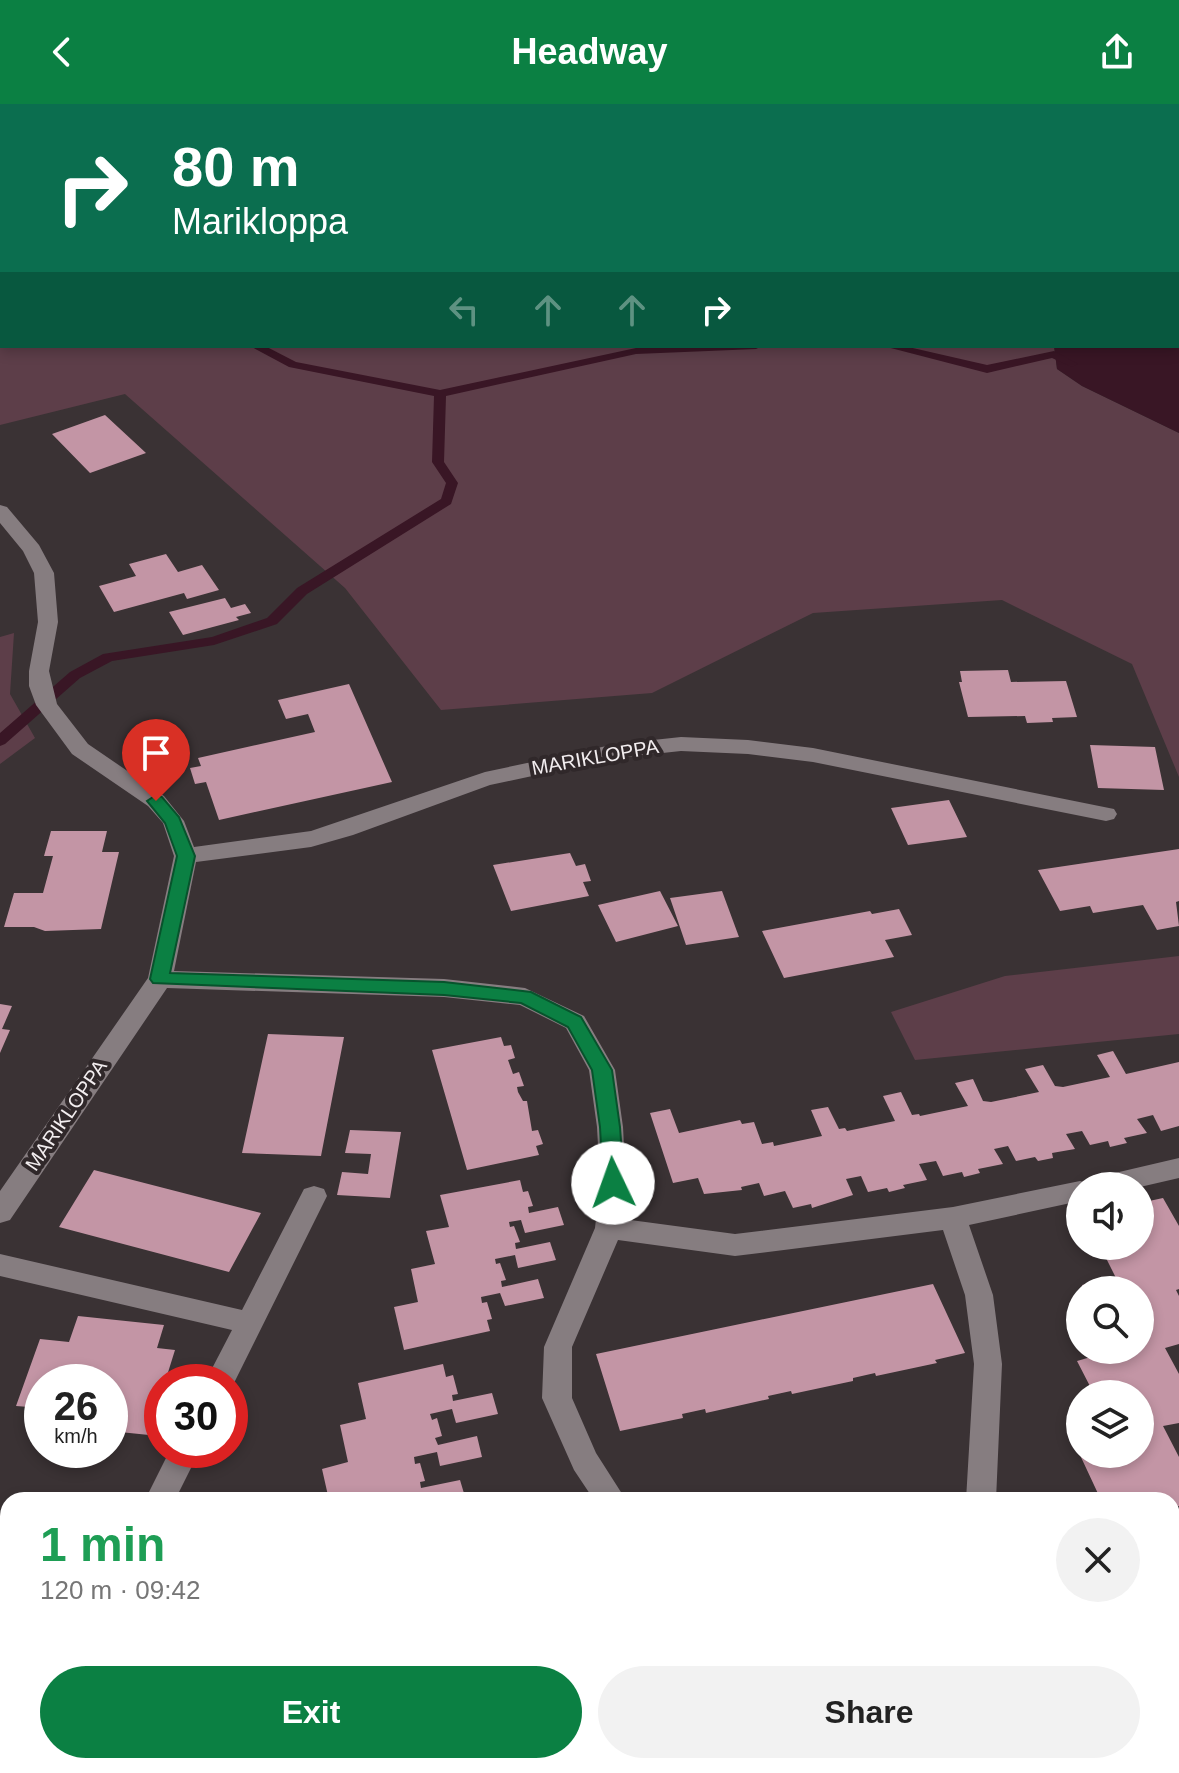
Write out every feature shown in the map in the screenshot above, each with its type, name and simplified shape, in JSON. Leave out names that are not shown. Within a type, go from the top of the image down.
[{"type":"street","points":[[0,511],[32,549],[44,573],[48,622],[39,671],[40,686],[47,705],[80,749],[156,801],[173,821],[186,856]]},
{"type":"street","name":"MARIKLOPPA","points":[[0,1212],[160,979],[186,856],[311,839],[485,779],[616,751],[681,744],[748,747],[813,755],[1106,814]]},
{"type":"street","points":[[160,979],[484,992],[525,997],[575,1022],[602,1070],[610,1127],[613,1183],[609,1228],[558,1347],[557,1398],[585,1461],[606,1492]]},
{"type":"street","points":[[1154,1174],[1179,1168]]},
{"type":"street","points":[[609,1228],[735,1245],[953,1218],[1066,1194]]},
{"type":"street","points":[[229,1364],[314,1196]]},
{"type":"street","points":[[953,1218],[979,1295],[988,1364],[981,1492]]},
{"type":"street","points":[[0,1265],[250,1323]]},
{"type":"street","points":[[164,1492],[176,1468]]},
{"type":"shaded area","points":[[0,348],[1054,348],[1057,369],[1082,386],[1179,433],[1179,777],[1132,664],[1002,600],[813,613],[652,693],[441,710],[345,588],[125,394],[0,425]]},
{"type":"shaded area","points":[[1054,348],[1179,348],[1179,433],[1082,386],[1057,369]]},
{"type":"shaded area","points":[[14,633],[10,694],[35,738],[0,764],[0,637]]},
{"type":"shaded area","points":[[1179,956],[1179,1034],[915,1060],[891,1012],[1005,976]]},
{"type":"building","points":[[105,415],[146,453],[90,473],[52,434]]},
{"type":"building","points":[[166,554],[178,572],[202,565],[219,590],[187,599],[184,593],[114,612],[99,586],[136,576],[129,564]]},
{"type":"building","points":[[225,598],[231,608],[245,604],[251,613],[236,617],[239,620],[183,635],[169,612]]},
{"type":"building","points":[[1008,670],[1011,682],[1066,681],[1077,717],[1027,723],[1025,716],[968,717],[959,682],[962,682],[960,671]]},
{"type":"building","points":[[349,684],[392,782],[219,820],[206,782],[195,784],[190,768],[201,766],[198,758],[315,732],[308,714],[286,719],[278,700]]},
{"type":"building","points":[[1090,745],[1155,747],[1164,790],[1098,788]]},
{"type":"building","points":[[949,800],[967,837],[908,845],[891,808]]},
{"type":"building","points":[[51,831],[107,831],[102,852],[119,852],[101,929],[45,931],[34,927],[4,927],[14,893],[43,893],[53,856],[44,856]]},
{"type":"building","points":[[1179,849],[1179,901],[1176,902],[1179,926],[1157,930],[1143,905],[1093,913],[1090,906],[1060,911],[1038,870]]},
{"type":"building","points":[[570,853],[576,866],[585,864],[591,881],[583,882],[589,896],[511,911],[493,865]]},
{"type":"building","points":[[660,891],[678,926],[616,942],[598,905]]},
{"type":"building","points":[[722,891],[739,937],[686,945],[670,898]]},
{"type":"building","points":[[899,909],[912,935],[885,940],[894,957],[784,978],[762,931],[870,911],[872,914]]},
{"type":"building","points":[[0,1004],[12,1006],[2,1029],[10,1030],[0,1053]]},
{"type":"building","points":[[268,1034],[344,1037],[321,1156],[242,1153]]},
{"type":"building","points":[[501,1037],[504,1046],[511,1045],[515,1058],[508,1060],[513,1074],[519,1072],[524,1086],[517,1087],[518,1092],[523,1101],[527,1101],[532,1131],[538,1130],[543,1144],[536,1146],[539,1155],[467,1170],[432,1050]]},
{"type":"building","points":[[1113,1051],[1126,1074],[1179,1062],[1179,1126],[1161,1131],[1153,1115],[1137,1119],[1147,1133],[1124,1138],[1127,1143],[1110,1147],[1108,1141],[1090,1145],[1082,1131],[1066,1134],[1075,1149],[1052,1153],[1053,1158],[1038,1161],[1035,1157],[1016,1161],[1008,1146],[994,1149],[1003,1164],[978,1169],[980,1173],[964,1177],[962,1172],[943,1176],[936,1161],[919,1164],[927,1180],[903,1185],[905,1188],[889,1192],[887,1188],[868,1192],[861,1176],[846,1179],[853,1195],[812,1208],[811,1204],[793,1208],[785,1191],[764,1196],[759,1183],[741,1187],[742,1190],[704,1194],[698,1178],[673,1183],[650,1113],[670,1109],[679,1133],[740,1120],[742,1124],[754,1122],[762,1144],[773,1142],[774,1146],[822,1136],[811,1110],[828,1107],[839,1129],[845,1128],[847,1131],[895,1121],[883,1096],[901,1092],[912,1115],[920,1116],[968,1106],[955,1083],[973,1079],[983,1101],[991,1102],[1039,1092],[1025,1069],[1043,1065],[1055,1086],[1110,1077],[1097,1055]]},
{"type":"building","points":[[350,1130],[401,1132],[390,1198],[337,1195],[342,1172],[368,1174],[371,1154],[345,1153]]},
{"type":"building","points":[[94,1170],[261,1213],[229,1272],[59,1227]]},
{"type":"building","points":[[520,1180],[523,1192],[528,1191],[533,1206],[528,1207],[529,1213],[558,1207],[564,1225],[525,1233],[521,1220],[509,1222],[510,1227],[514,1226],[520,1242],[515,1243],[516,1249],[550,1242],[556,1260],[518,1268],[515,1255],[495,1259],[496,1264],[500,1263],[506,1280],[501,1281],[502,1287],[538,1279],[544,1298],[505,1306],[500,1293],[481,1297],[482,1303],[487,1302],[492,1319],[487,1320],[490,1331],[404,1350],[394,1307],[418,1302],[411,1269],[435,1264],[426,1231],[449,1227],[440,1195]]},
{"type":"building","points":[[1163,1198],[1179,1226],[1179,1289],[1176,1290],[1179,1296],[1179,1344],[1165,1348],[1179,1374],[1179,1423],[1163,1426],[1179,1457],[1179,1492],[1097,1492],[1086,1468],[1154,1468],[1154,1380],[1087,1380],[1079,1364],[1154,1364],[1154,1276],[1115,1276],[1107,1260],[1154,1260],[1154,1200]]},
{"type":"building","points":[[933,1284],[965,1353],[935,1360],[937,1363],[876,1376],[875,1373],[792,1394],[791,1391],[706,1413],[705,1409],[682,1414],[683,1418],[620,1431],[596,1354]]},
{"type":"building","points":[[78,1316],[164,1325],[157,1348],[175,1350],[171,1364],[144,1364],[144,1434],[128,1433],[128,1364],[31,1364],[40,1339],[69,1342]]},
{"type":"building","points":[[443,1364],[446,1377],[453,1375],[458,1394],[452,1395],[453,1401],[492,1393],[498,1414],[456,1423],[452,1409],[430,1414],[432,1420],[437,1418],[442,1436],[435,1438],[438,1445],[477,1436],[482,1457],[440,1466],[437,1452],[414,1457],[415,1464],[420,1463],[425,1481],[420,1482],[421,1488],[460,1480],[464,1492],[327,1492],[322,1469],[348,1462],[340,1425],[366,1419],[358,1383]]},
{"type":"building","points":[[24,1384],[24,1407],[16,1406]]},
{"type":"waterway","points":[[260,348],[293,365],[440,394]]},
{"type":"waterway","points":[[440,394],[636,351],[708,348]]},
{"type":"waterway","points":[[898,348],[987,369],[1054,354],[1072,364]]},
{"type":"waterway","points":[[0,741],[75,675],[108,657],[214,641],[272,621],[302,591],[447,501],[452,483],[438,462],[440,394]]},
{"type":"route","points":[[156,801],[173,821],[186,856],[160,979],[444,988],[525,997],[575,1022],[602,1070],[610,1127],[613,1183]]}]
